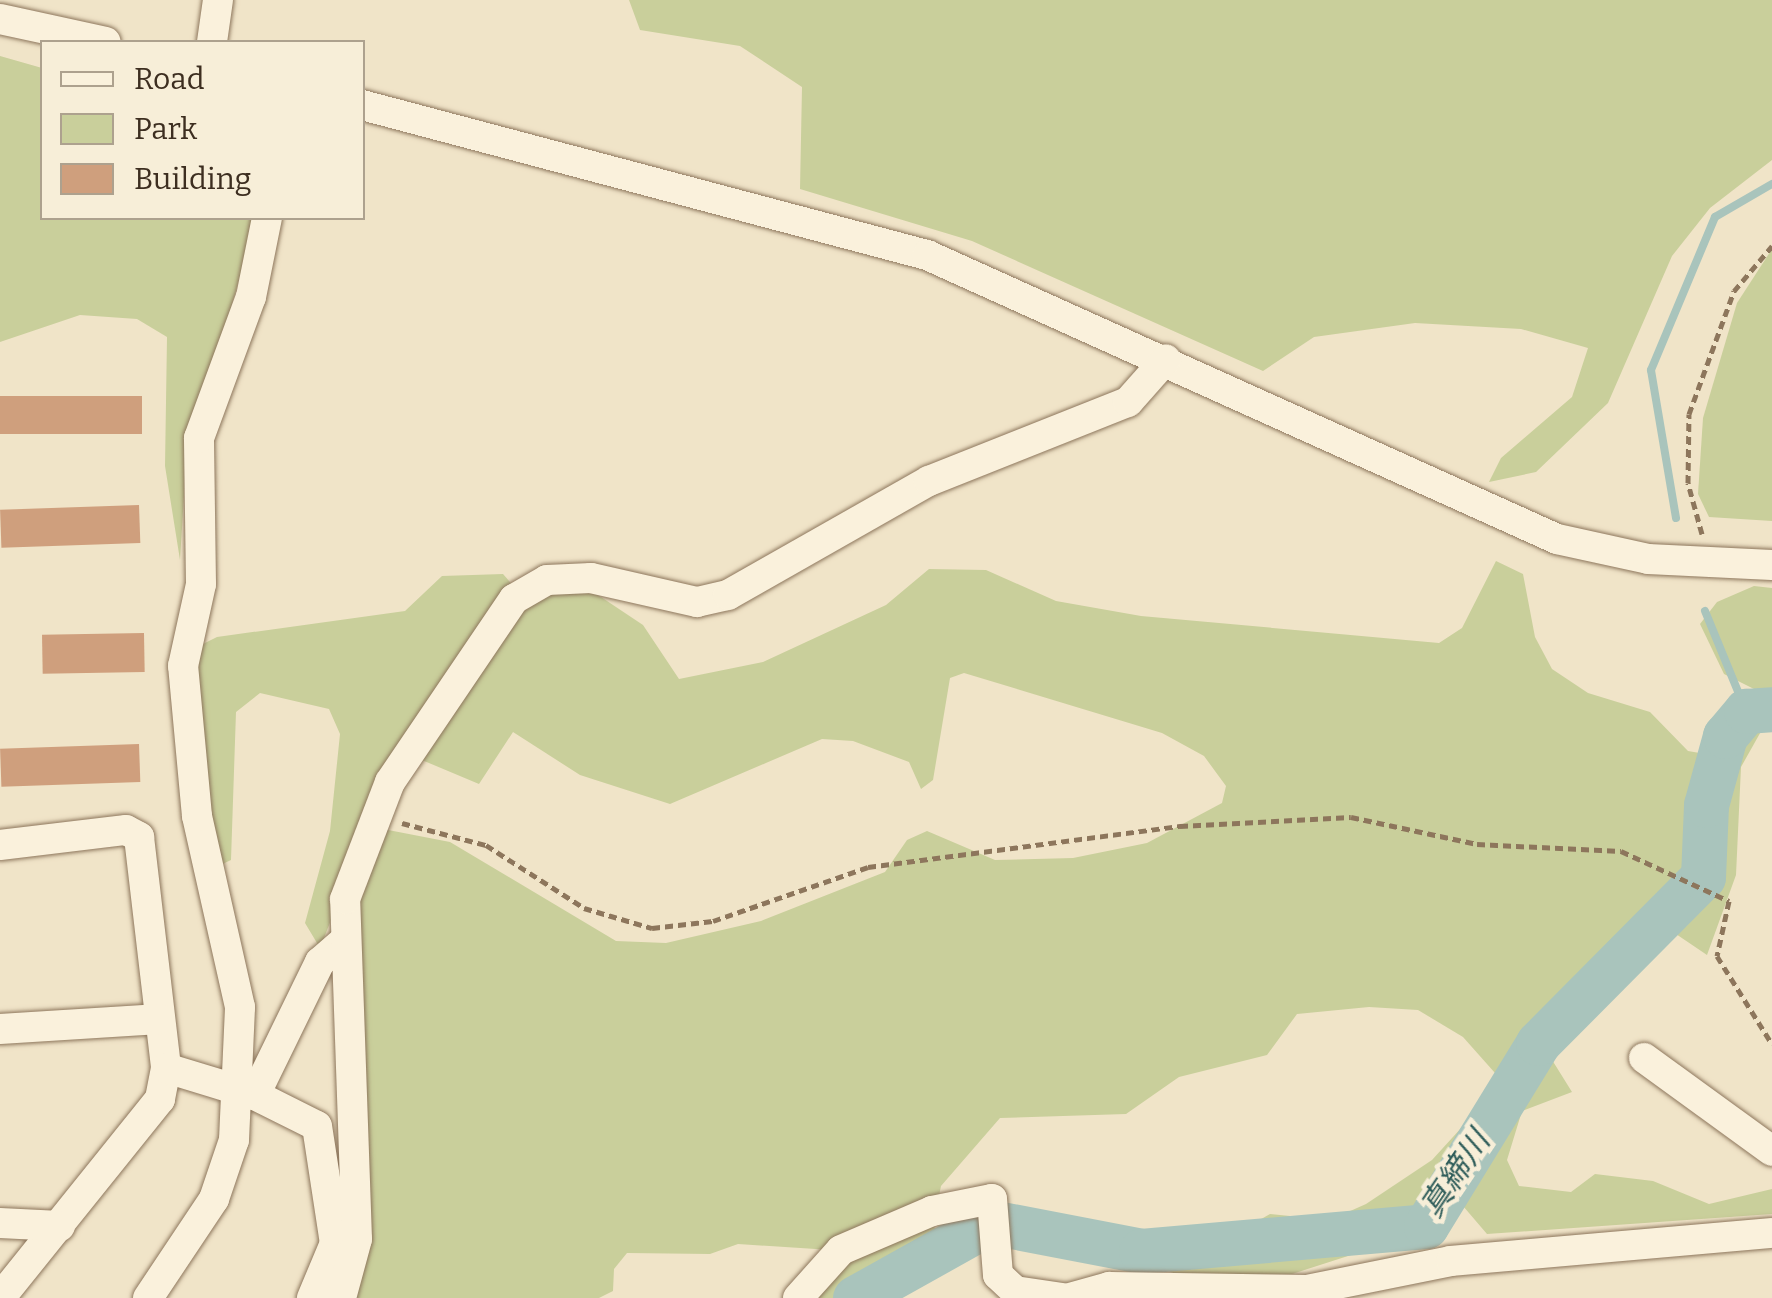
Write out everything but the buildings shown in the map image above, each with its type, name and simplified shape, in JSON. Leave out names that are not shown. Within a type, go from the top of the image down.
[{"type":"street","points":[[212,40],[218,0]]},
{"type":"street","points":[[0,18],[97,40]]},
{"type":"street","points":[[365,106],[927,256],[1166,359],[1521,527],[1595,551],[1711,566],[1772,565]]},
{"type":"street","points":[[247,1093],[240,1007],[197,816],[183,666],[202,584],[199,438],[251,298],[267,220]]},
{"type":"street","points":[[341,1298],[357,1205],[343,942],[345,899],[375,816],[414,742],[514,599],[547,580],[591,578],[696,602],[728,595],[928,481],[1111,412],[1166,359]]},
{"type":"street","points":[[0,845],[126,830],[139,838],[166,1068],[160,1099],[0,1298]]},
{"type":"street","points":[[148,1298],[227,1172],[247,1093],[320,962],[343,942]]},
{"type":"street","points":[[0,1029],[160,1019]]},
{"type":"street","points":[[1644,1058],[1772,1150]]},
{"type":"street","points":[[166,1068],[247,1093],[317,1126],[335,1242],[312,1298]]},
{"type":"street","points":[[798,1298],[841,1250],[932,1211],[992,1199],[998,1274],[1015,1291],[1062,1298]]},
{"type":"street","points":[[0,1223],[60,1226]]},
{"type":"street","points":[[1070,1298],[1109,1286],[1308,1290],[1451,1261],[1772,1232]]},
{"type":"path","points":[[1711,566],[1688,483],[1689,414],[1734,291],[1772,246]]},
{"type":"path","points":[[375,816],[486,846],[584,908],[652,928],[714,921],[868,867],[1200,824],[1350,817],[1478,844],[1621,851],[1729,901],[1717,956],[1772,1044]]},
{"type":"green space","points":[[629,0],[1772,0],[1772,160],[1710,208],[1672,256],[1608,403],[1536,472],[1489,482],[1501,458],[1572,397],[1588,348],[1521,329],[1415,323],[1314,337],[1263,371],[972,241],[800,189],[802,87],[740,46],[640,30]]},
{"type":"green space","points":[[0,56],[40,67],[40,220],[256,220],[186,463],[180,560],[165,466],[167,337],[137,319],[80,315],[0,342]]},
{"type":"green space","points":[[1772,249],[1772,521],[1709,517],[1698,494],[1703,418],[1737,303]]},
{"type":"green space","points":[[1496,561],[1523,574],[1535,637],[1552,669],[1588,693],[1650,712],[1688,751],[1717,756],[1734,732],[1768,719],[1741,767],[1736,875],[1707,955],[1673,932],[1608,970],[1544,1047],[1572,1092],[1522,1111],[1507,1160],[1519,1186],[1571,1192],[1595,1174],[1653,1181],[1709,1204],[1772,1189],[1772,1214],[1487,1234],[1463,1206],[1432,1229],[1292,1274],[1181,1277],[1161,1267],[1167,1242],[1242,1230],[1270,1214],[1330,1220],[1366,1204],[1432,1160],[1503,1082],[1463,1037],[1418,1010],[1369,1007],[1297,1014],[1267,1055],[1179,1077],[1126,1114],[1000,1118],[941,1186],[933,1226],[953,1246],[894,1298],[814,1298],[831,1250],[738,1244],[710,1254],[627,1253],[614,1269],[613,1291],[599,1298],[351,1298],[355,895],[383,829],[450,842],[616,941],[666,943],[761,921],[885,872],[907,840],[927,831],[995,860],[1073,858],[1147,843],[1222,803],[1226,786],[1204,756],[1162,733],[964,673],[950,678],[933,780],[921,789],[909,762],[853,741],[822,739],[670,804],[580,775],[513,732],[479,784],[398,750],[320,948],[305,923],[330,831],[340,734],[329,709],[260,693],[236,712],[231,860],[214,868],[191,650],[217,637],[405,611],[442,576],[503,574],[528,603],[550,584],[592,591],[643,625],[679,679],[763,662],[886,605],[929,569],[986,570],[1056,601],[1141,616],[1439,643],[1462,628]]},
{"type":"green space","points":[[1754,586],[1772,588],[1772,698],[1724,674],[1700,624],[1717,602]]},
{"type":"waterway","points":[[1676,518],[1651,370],[1715,217],[1772,184]]},
{"type":"waterway","points":[[1705,611],[1746,711]]},
{"type":"waterway","name":"真締川","points":[[855,1298],[991,1222],[1141,1251],[1426,1226],[1538,1043],[1703,877],[1706,805],[1725,736],[1746,711],[1772,709]]}]
